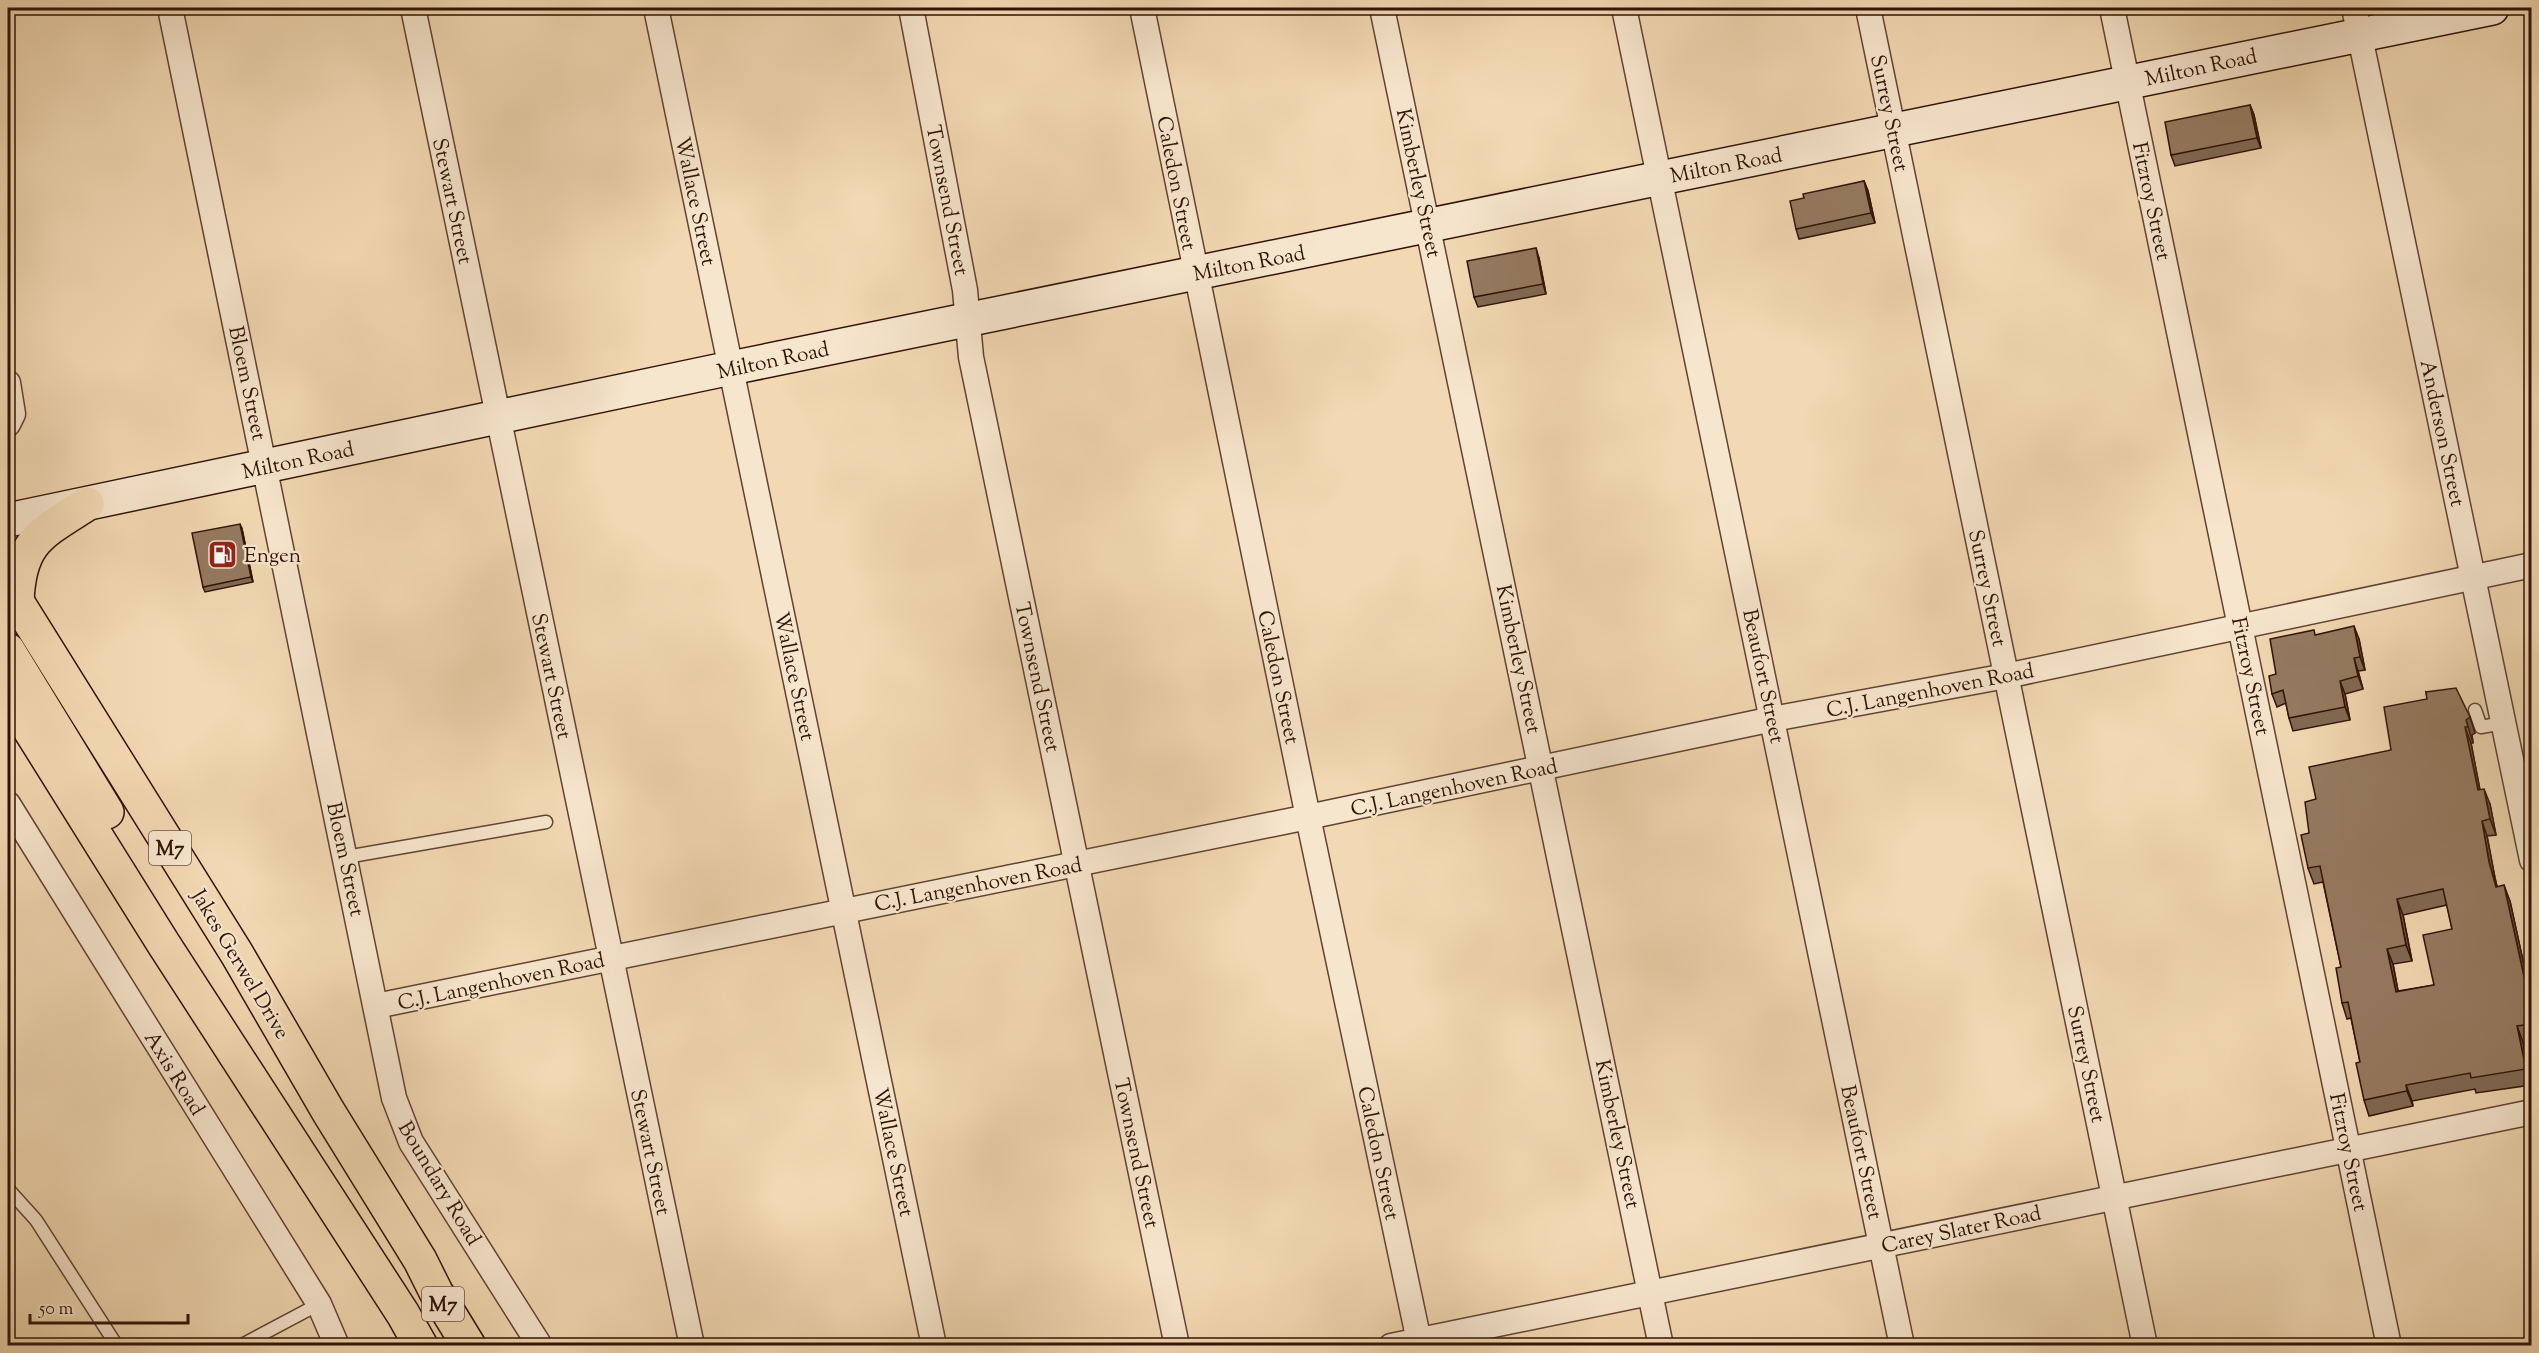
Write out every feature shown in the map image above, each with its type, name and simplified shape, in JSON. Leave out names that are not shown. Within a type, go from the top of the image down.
[{"type":"highway","points":[[12,595],[31,545],[45,531],[87,504]]},
{"type":"highway","name":"Jakes Gerwel Drive","points":[[12,595],[237,954],[469,1346]]},
{"type":"highway","points":[[8,650],[82,769],[144,877],[155,906],[163,943]]},
{"type":"highway","name":"M7","points":[[8,694],[163,943],[403,1314],[421,1346]]},
{"type":"highway","points":[[420,1260],[426,1305],[444,1346]]},
{"type":"street","name":"Bloem Street","points":[[170,8],[376,1006]]},
{"type":"street","name":"Stewart Street","points":[[413,8],[692,1346]]},
{"type":"street","name":"Wallace Street","points":[[656,8],[934,1346]]},
{"type":"street","name":"Townsend Street","points":[[911,8],[965,290],[971,357],[1177,1346]]},
{"type":"street","name":"Caledon Street","points":[[1142,8],[1308,817],[1419,1343]]},
{"type":"street","name":"Kimberley Street","points":[[1382,8],[1543,769],[1661,1346]]},
{"type":"street","name":"Beaufort Street","points":[[1624,8],[1902,1346]]},
{"type":"street","name":"Surrey Street","points":[[1868,8],[2145,1346]]},
{"type":"street","name":"Fitzroy Street","points":[[2112,8],[2389,1346]]},
{"type":"street","name":"Milton Road","points":[[8,520],[731,368],[2127,82],[2357,21],[2492,8]]},
{"type":"street","name":"Anderson Street","points":[[2357,21],[2532,860]]},
{"type":"street","points":[[8,383],[13,414],[8,424]]},
{"type":"street","name":"C.J. Langenhoven Road","points":[[376,1006],[1543,769],[1773,719],[2006,676],[2532,565]]},
{"type":"street","name":"Axis Road","points":[[8,804],[319,1304],[337,1346]]},
{"type":"street","name":"Boundary Road","points":[[376,1006],[394,1098],[411,1142],[540,1346]]},
{"type":"street","name":"Carey Slater Road","points":[[1391,1346],[1419,1343],[1650,1291],[1881,1246],[2532,1112]]},
{"type":"lane","points":[[2475,710],[2481,727],[2503,723]]},
{"type":"lane","points":[[346,857],[546,822]]},
{"type":"lane","points":[[8,1189],[36,1220],[117,1346]]},
{"type":"lane","points":[[240,1346],[319,1304]]},
{"type":"building","points":[[2250,105],[2257,138],[2171,155],[2165,122]]},
{"type":"building","points":[[1864,181],[1871,213],[1796,229],[1790,201],[1804,198],[1803,194]]},
{"type":"building","points":[[1536,248],[1543,284],[1474,297],[1467,261]]},
{"type":"building","points":[[240,524],[251,577],[203,587],[192,533]]},
{"type":"building","points":[[2354,626],[2360,657],[2354,658],[2358,676],[2340,681],[2345,707],[2289,718],[2283,690],[2272,694],[2269,676],[2276,674],[2270,639],[2314,630],[2315,635]]},
{"type":"building","points":[[2456,688],[2470,717],[2466,720],[2468,727],[2465,727],[2478,790],[2484,789],[2490,819],[2482,821],[2489,862],[2496,887],[2504,885],[2532,1013],[2532,1024],[2517,1026],[2526,1069],[2471,1078],[2470,1073],[2406,1085],[2407,1091],[2364,1100],[2356,1063],[2360,1062],[2348,1002],[2342,1003],[2336,968],[2341,967],[2320,866],[2308,868],[2301,835],[2309,833],[2305,802],[2316,799],[2309,767],[2391,750],[2384,707],[2427,699],[2426,692]],"holes":[[[2443,889],[2452,929],[2423,935],[2434,985],[2396,992],[2387,949],[2406,945],[2397,899]]]},
{"type":"place","name":"Engen","points":[[223,555]]}]
